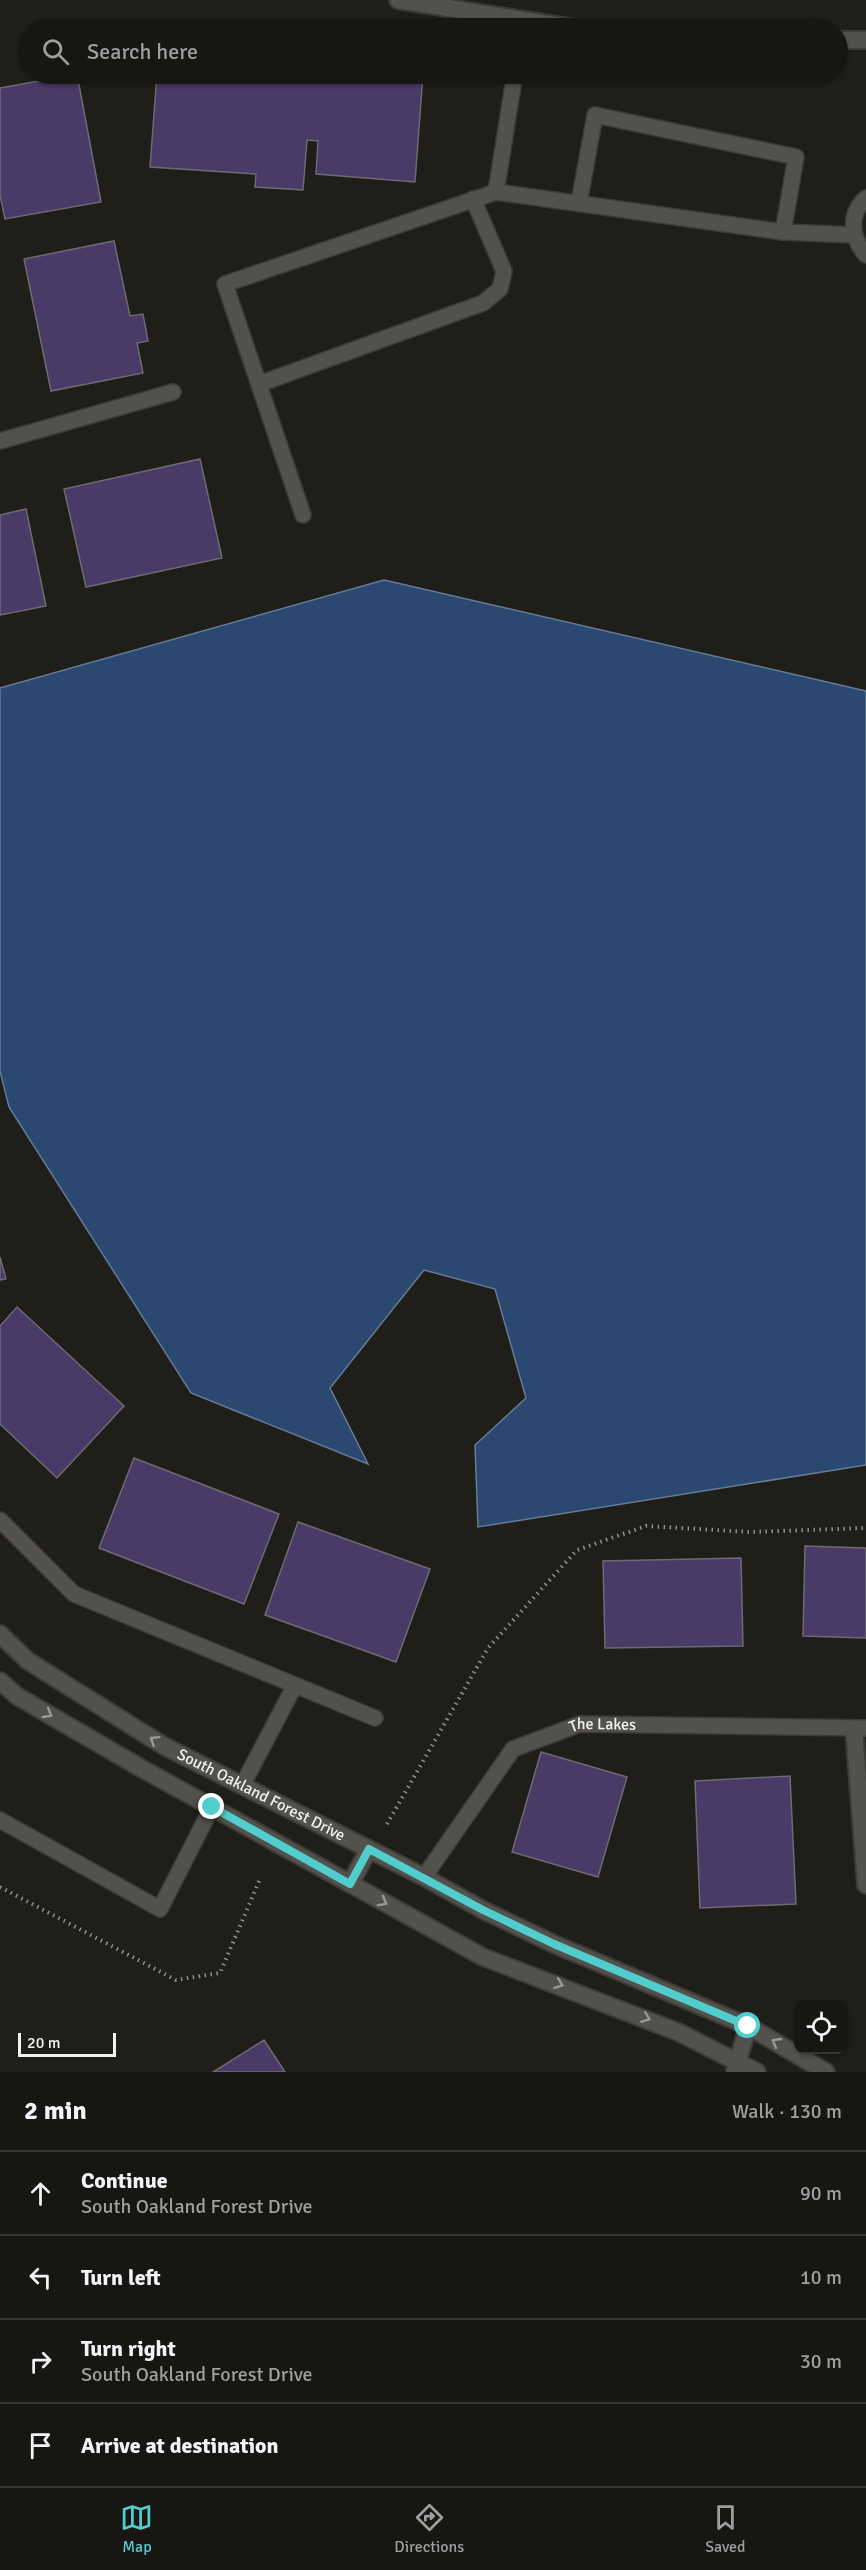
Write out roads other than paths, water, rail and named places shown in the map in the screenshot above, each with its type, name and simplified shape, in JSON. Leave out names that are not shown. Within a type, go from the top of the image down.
[{"type":"street","points":[[398,0],[511,18]]},
{"type":"street","points":[[848,40],[866,40]]},
{"type":"street","name":"South Oakland Forest Drive","points":[[2,1640],[28,1661],[164,1746],[424,1877],[483,1910],[554,1944],[748,2026],[826,2072]]},
{"type":"street","name":"South Oakland Forest Drive","points":[[0,1681],[17,1696],[483,1957],[591,1996],[678,2032],[736,2066],[757,2072]]},
{"type":"street","name":"The Lakes","points":[[860,1728],[866,1885]]},
{"type":"street","points":[[350,1884],[369,1849]]},
{"type":"street","points":[[736,2066],[748,2026]]},
{"type":"lane","points":[[496,192],[513,84]]},
{"type":"lane","points":[[579,203],[595,115],[796,157],[783,232]]},
{"type":"lane","points":[[303,515],[225,284],[496,192],[783,232],[854,235]]},
{"type":"lane","points":[[866,198],[856,210],[854,235],[866,255]]},
{"type":"lane","points":[[259,384],[483,303],[500,289],[504,271],[473,199]]},
{"type":"lane","points":[[0,441],[173,392]]},
{"type":"lane","points":[[0,1520],[74,1594],[375,1718]]},
{"type":"lane","points":[[243,1784],[296,1685]]},
{"type":"lane","name":"The Lakes","points":[[424,1877],[513,1749],[580,1724],[860,1728]]},
{"type":"lane","points":[[0,1820],[160,1909],[212,1807]]},
{"type":"water","points":[[384,580],[866,691],[866,1465],[478,1527],[475,1445],[526,1398],[495,1289],[424,1270],[330,1388],[368,1464],[191,1393],[9,1107],[0,1071],[0,688]]}]
